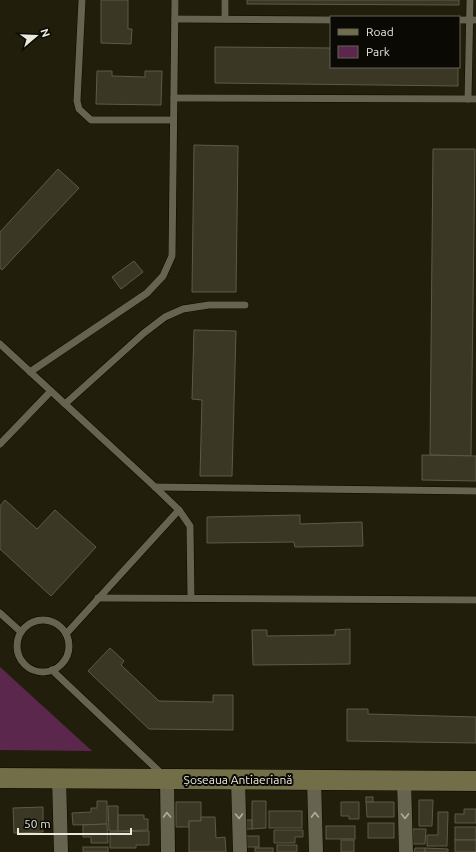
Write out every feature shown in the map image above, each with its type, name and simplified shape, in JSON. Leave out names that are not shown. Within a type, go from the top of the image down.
[{"type":"main road","name":"Șoseaua Antiaeriană","points":[[0,778],[476,780]]},
{"type":"street","points":[[60,778],[61,852]]},
{"type":"street","points":[[167,779],[168,852]]},
{"type":"street","points":[[238,779],[240,852]]},
{"type":"street","points":[[314,779],[316,852]]},
{"type":"street","points":[[404,780],[406,852]]},
{"type":"lane","points":[[82,0],[77,101],[79,109],[91,120],[173,120]]},
{"type":"lane","points":[[30,372],[147,292],[163,276],[172,256],[175,0]]},
{"type":"lane","points":[[225,0],[225,19]]},
{"type":"lane","points":[[174,98],[472,99],[473,20],[470,0]]},
{"type":"lane","points":[[174,19],[330,20]]},
{"type":"lane","points":[[460,20],[473,20]]},
{"type":"lane","points":[[65,404],[144,333],[165,317],[183,309],[209,305],[245,305]]},
{"type":"lane","points":[[0,344],[178,510],[190,526],[191,598]]},
{"type":"lane","points":[[0,444],[52,392]]},
{"type":"lane","points":[[155,487],[476,491]]},
{"type":"lane","points":[[66,634],[178,510]]},
{"type":"lane","points":[[98,598],[476,600]]},
{"type":"lane","points":[[0,613],[21,632]]},
{"type":"lane","points":[[49,620],[57,624],[66,634],[69,647],[67,655],[63,663],[57,668],[41,672],[32,670],[25,666],[20,659],[16,643],[24,627],[32,622],[49,620]]},
{"type":"lane","points":[[52,670],[167,779]]},
{"type":"green space","points":[[0,667],[92,751],[0,750]]},
{"type":"building","points":[[101,0],[128,0],[128,29],[132,29],[131,44],[101,43]]},
{"type":"building","points":[[247,0],[459,0],[459,5],[247,4]]},
{"type":"building","points":[[215,47],[330,48],[330,68],[458,68],[458,86],[215,83]]},
{"type":"building","points":[[97,71],[112,71],[112,76],[145,77],[145,71],[162,71],[161,105],[96,104]]},
{"type":"building","points":[[194,145],[238,146],[236,292],[192,292]]},
{"type":"building","points":[[433,149],[475,149],[471,456],[430,455]]},
{"type":"building","points":[[58,169],[79,188],[2,270],[0,268],[0,232]]},
{"type":"building","points":[[134,261],[143,272],[121,289],[112,277]]},
{"type":"building","points":[[194,330],[236,331],[232,476],[200,476],[202,400],[192,399]]},
{"type":"building","points":[[422,455],[476,456],[476,481],[422,480]]},
{"type":"building","points":[[5,500],[37,529],[55,510],[96,547],[51,596],[0,549],[0,506]]},
{"type":"building","points":[[300,515],[300,524],[362,522],[363,546],[295,547],[294,542],[207,543],[207,517]]},
{"type":"building","points":[[350,629],[350,664],[253,665],[252,630],[267,630],[267,636],[335,635],[335,630]]},
{"type":"building","points":[[110,648],[124,661],[121,665],[159,701],[213,702],[213,695],[233,695],[233,730],[149,729],[88,671]]},
{"type":"building","points":[[347,709],[368,709],[368,714],[476,717],[476,743],[347,741]]},
{"type":"building","points":[[366,797],[373,797],[373,802],[366,802]]},
{"type":"building","points":[[419,800],[433,800],[432,826],[419,826]]},
{"type":"building","points":[[97,801],[107,801],[107,824],[73,825],[72,813],[91,812],[91,808],[97,808]]},
{"type":"building","points":[[252,801],[266,801],[266,828],[252,829]]},
{"type":"building","points":[[176,802],[201,802],[201,821],[189,821],[189,827],[176,827]]},
{"type":"building","points":[[341,802],[359,802],[359,819],[349,819],[349,816],[341,816]]},
{"type":"building","points":[[366,802],[394,802],[394,817],[367,817]]},
{"type":"building","points":[[108,806],[118,806],[118,831],[109,831]]},
{"type":"building","points":[[43,807],[43,832],[14,833],[13,808]]},
{"type":"building","points":[[464,809],[476,809],[476,823],[455,823],[455,814],[464,814]]},
{"type":"building","points":[[269,811],[302,811],[302,828],[269,828]]},
{"type":"building","points":[[438,812],[448,812],[447,846],[427,846],[427,835],[438,835]]},
{"type":"building","points":[[118,815],[144,815],[144,819],[148,819],[148,830],[118,831]]},
{"type":"building","points":[[201,817],[215,817],[216,838],[225,837],[226,852],[189,852],[189,821],[201,821]]},
{"type":"building","points":[[245,820],[252,820],[252,829],[245,829]]},
{"type":"building","points":[[368,823],[394,823],[394,838],[368,838]]},
{"type":"building","points":[[107,824],[108,843],[91,843],[91,837],[83,837],[83,825]]},
{"type":"building","points":[[326,826],[355,826],[355,839],[326,839]]},
{"type":"building","points":[[455,827],[476,827],[476,840],[455,840]]},
{"type":"building","points":[[413,829],[426,829],[425,844],[412,844]]},
{"type":"building","points":[[274,830],[303,830],[303,837],[295,837],[295,843],[274,843]]},
{"type":"building","points":[[149,831],[149,845],[136,845],[136,848],[110,848],[110,832]]},
{"type":"building","points":[[245,836],[259,836],[259,847],[245,847]]},
{"type":"building","points":[[341,840],[354,840],[354,852],[341,852]]},
{"type":"building","points":[[455,840],[476,840],[476,852],[455,852]]},
{"type":"building","points":[[277,845],[297,845],[297,852],[277,852]]},
{"type":"building","points":[[83,847],[108,847],[108,852],[83,852]]},
{"type":"building","points":[[255,848],[273,848],[273,852],[255,852]]},
{"type":"building","points":[[415,848],[425,848],[425,852],[414,852]]},
{"type":"building","points":[[425,848],[448,849],[448,852],[425,852]]}]
